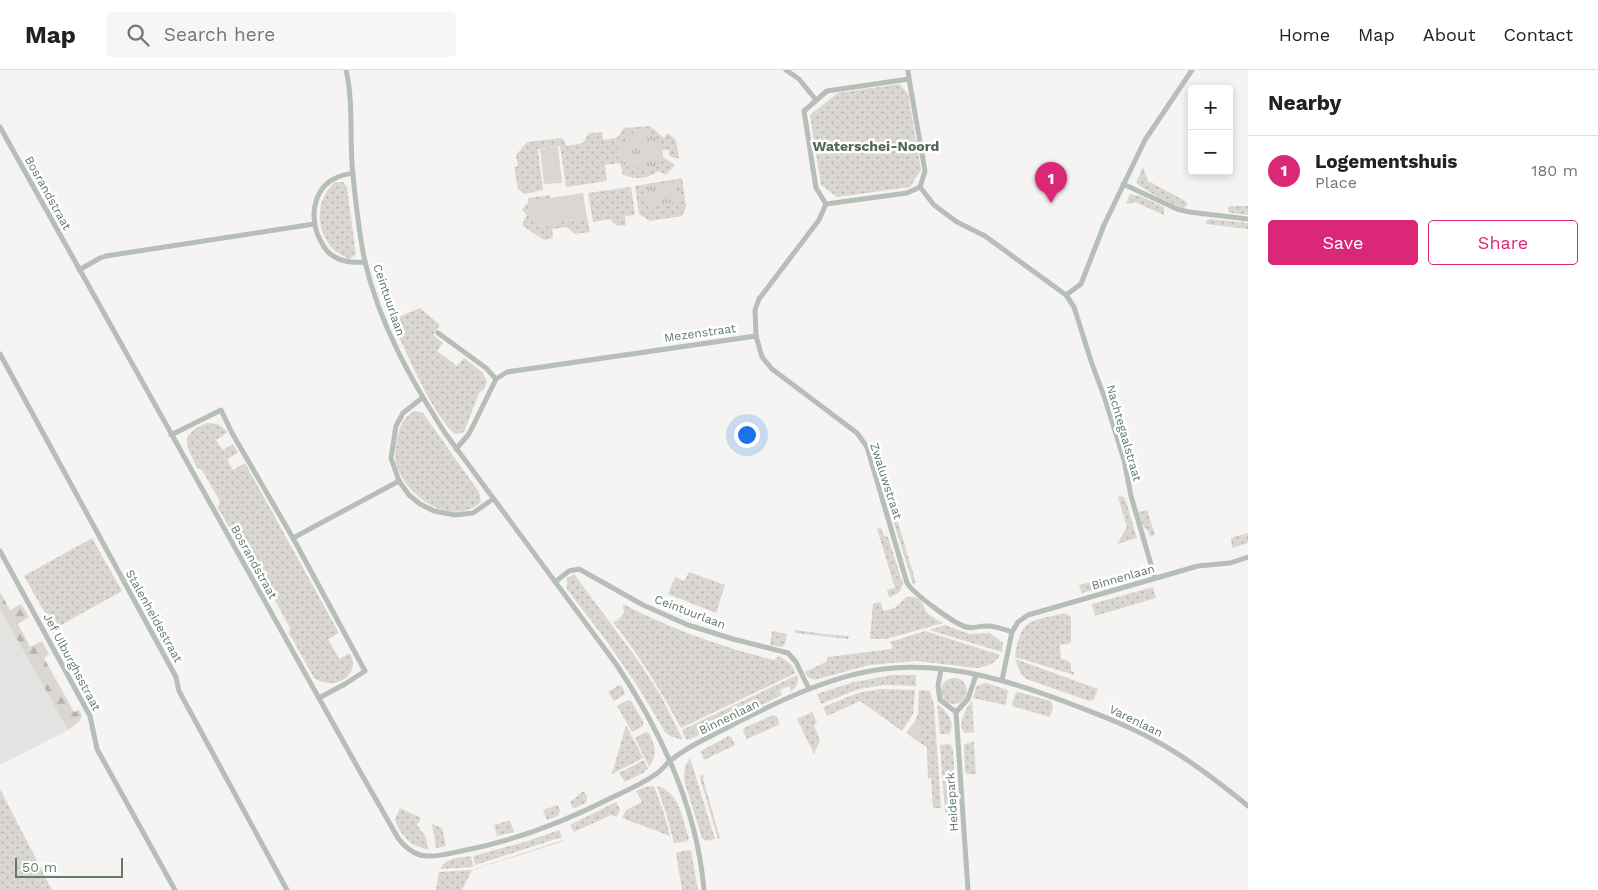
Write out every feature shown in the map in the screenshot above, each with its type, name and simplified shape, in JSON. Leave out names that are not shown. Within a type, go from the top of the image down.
[{"type":"street","name":"Ceintuurlaan","points":[[346,70],[350,102],[353,173],[365,262],[389,335],[422,398],[456,450],[640,699],[670,761],[697,841],[704,890]]},
{"type":"street","points":[[786,70],[799,79],[816,100]]},
{"type":"street","points":[[826,204],[907,193],[920,187],[925,171],[908,70]]},
{"type":"street","points":[[1066,295],[1081,284],[1104,225],[1145,140],[1192,70]]},
{"type":"street","points":[[826,204],[816,188],[804,111],[827,91],[909,79]]},
{"type":"street","name":"Bosrandstraat","points":[[0,127],[319,698],[404,846],[413,853],[434,856]]},
{"type":"street","name":"Ceintuurlaan","points":[[353,173],[337,177],[324,186],[317,196],[314,209],[314,224],[320,241],[328,252],[343,261],[351,263],[365,262]]},
{"type":"street","points":[[1123,184],[1183,211],[1248,219]]},
{"type":"street","name":"Nachtegaalstraat","points":[[920,187],[934,205],[957,222],[985,236],[1066,295],[1074,307],[1124,460],[1131,496],[1155,578]]},
{"type":"street","points":[[756,336],[755,310],[759,300],[819,220],[826,204]]},
{"type":"street","points":[[79,270],[106,256],[314,224]]},
{"type":"street","points":[[438,333],[486,368],[496,379],[469,434],[456,450]]},
{"type":"street","name":"Mezenstraat","points":[[496,379],[507,372],[515,370],[756,336]]},
{"type":"street","name":"Zwaluwstraat","points":[[756,336],[762,357],[772,369],[857,433],[867,447],[910,588],[921,598],[965,627],[995,627],[1012,632]]},
{"type":"street","name":"Stalenheidestraat","points":[[0,354],[176,677],[179,691],[287,890]]},
{"type":"street","points":[[422,398],[403,413],[396,426],[391,458],[399,481],[409,495],[420,504],[434,511],[455,514],[473,513],[492,499]]},
{"type":"street","points":[[171,434],[221,410],[232,433],[293,538],[365,670],[345,684],[319,698]]},
{"type":"street","points":[[293,538],[399,481]]},
{"type":"street","name":"Jef Ulburghsstraat","points":[[0,551],[90,716],[97,749],[175,890]]},
{"type":"street","name":"Binnenlaan","points":[[1012,632],[1018,622],[1028,615],[1198,566],[1230,563],[1248,557]]},
{"type":"street","name":"Ceintuurlaan","points":[[555,582],[569,571],[579,569],[643,605],[688,625],[733,640],[788,653],[796,662],[809,689]]},
{"type":"street","points":[[1002,680],[1012,632]]},
{"type":"street","name":"Binnenlaan","points":[[434,856],[482,847],[521,837],[551,826],[636,786],[657,773],[683,751],[700,742],[809,689],[858,673],[884,669],[941,669],[1002,680]]},
{"type":"street","points":[[941,669],[938,686],[940,700],[956,712],[968,699],[976,675]]},
{"type":"street","name":"Varenlaan","points":[[1002,680],[1105,716],[1157,741],[1210,776],[1248,806]]},
{"type":"street","name":"Heidepark","points":[[956,712],[968,890]]},
{"type":"shaded area","points":[[0,609],[68,730],[0,765]]},
{"type":"green space","points":[[899,84],[908,94],[921,170],[910,187],[837,197],[821,185],[810,115],[838,93]]},
{"type":"green space","points":[[650,126],[664,138],[668,133],[676,140],[679,158],[669,155],[669,150],[662,150],[663,157],[675,165],[666,175],[659,171],[642,178],[628,177],[623,175],[620,163],[605,165],[607,181],[566,187],[560,146],[538,149],[543,190],[525,194],[518,189],[514,167],[518,166],[516,155],[527,142],[562,138],[567,146],[583,143],[589,133],[602,132],[603,140],[617,138],[624,128]]},
{"type":"green space","points":[[643,130],[651,133],[661,143],[661,160],[649,170],[623,164],[618,158],[619,143],[624,138]]},
{"type":"green space","points":[[558,147],[562,183],[544,184],[540,149]]},
{"type":"green space","points":[[1143,167],[1148,181],[1187,202],[1187,205],[1184,208],[1171,203],[1136,183]]},
{"type":"green space","points":[[682,178],[686,207],[682,216],[650,221],[639,214],[635,186]]},
{"type":"green space","points":[[335,182],[343,182],[347,187],[356,255],[349,259],[333,249],[327,241],[320,224],[321,206],[324,197],[328,189]]},
{"type":"green space","points":[[677,182],[681,192],[677,202],[645,205],[642,195],[650,185]]},
{"type":"green space","points":[[631,187],[635,215],[625,216],[626,225],[617,226],[610,219],[593,222],[588,193]]},
{"type":"green space","points":[[583,193],[587,218],[534,227],[529,201]]},
{"type":"green space","points":[[1130,194],[1140,196],[1164,207],[1164,215],[1135,202],[1126,204]]},
{"type":"green space","points":[[550,195],[550,198],[530,202],[534,227],[587,218],[590,232],[575,234],[567,227],[552,229],[553,238],[544,240],[523,226],[527,215],[522,210],[528,202],[528,198]]},
{"type":"green space","points":[[1229,206],[1248,206],[1248,215],[1230,213],[1228,211]]},
{"type":"green space","points":[[1209,219],[1248,223],[1248,229],[1206,224],[1206,221]]},
{"type":"green space","points":[[420,308],[440,325],[433,335],[443,343],[437,351],[457,366],[464,358],[482,372],[487,382],[484,389],[479,393],[464,432],[456,434],[448,427],[439,414],[420,382],[392,320]]},
{"type":"green space","points":[[415,411],[423,413],[479,492],[481,502],[469,509],[456,512],[443,510],[430,505],[418,497],[408,486],[401,475],[395,457],[402,425],[408,415]]},
{"type":"green space","points":[[207,423],[218,424],[228,432],[216,440],[223,450],[233,444],[238,453],[227,459],[233,470],[245,463],[339,633],[328,639],[339,659],[350,653],[353,662],[352,669],[343,680],[329,683],[321,682],[314,678],[289,633],[290,628],[271,593],[266,592],[218,508],[220,501],[202,470],[197,468],[187,441],[188,436],[192,432]]},
{"type":"green space","points":[[1122,496],[1125,498],[1137,538],[1117,544],[1127,527],[1118,497]]},
{"type":"green space","points":[[894,509],[916,583],[913,584],[891,514],[891,511]]},
{"type":"green space","points":[[1147,510],[1155,535],[1150,537],[1149,532],[1143,526],[1138,512]]},
{"type":"green space","points":[[880,528],[883,535],[888,537],[903,584],[898,593],[889,597],[887,590],[895,588],[877,529]]},
{"type":"green space","points":[[1248,533],[1248,543],[1232,548],[1231,538]]},
{"type":"green space","points":[[92,538],[122,591],[54,629],[24,576]]},
{"type":"green space","points":[[689,572],[725,585],[716,613],[668,594],[675,577],[684,581]]},
{"type":"green space","points":[[574,574],[637,659],[661,696],[683,740],[670,736],[665,732],[637,685],[567,589],[567,578]]},
{"type":"green space","points":[[1110,577],[1113,584],[1082,593],[1079,585]]},
{"type":"green space","points":[[1153,587],[1156,598],[1095,616],[1092,604]]},
{"type":"green space","points":[[0,592],[10,610],[21,604],[29,617],[18,624],[30,647],[42,641],[49,654],[44,658],[74,712],[79,710],[82,715],[79,722],[68,730],[0,609]]},
{"type":"green space","points":[[905,598],[919,599],[927,613],[943,623],[886,639],[870,639],[873,604],[881,602],[883,611],[895,608]]},
{"type":"green space","points":[[623,604],[678,629],[716,643],[774,660],[779,656],[791,664],[796,673],[681,728],[666,700],[632,647],[613,622],[618,620],[624,613]]},
{"type":"green space","points":[[1065,613],[1071,617],[1071,642],[1060,645],[1061,659],[1067,660],[1071,664],[1071,671],[1074,672],[1074,675],[1015,657],[1020,635],[1029,623]]},
{"type":"green space","points":[[945,625],[969,634],[990,633],[1003,643],[1002,652],[929,630]]},
{"type":"green space","points":[[795,630],[849,636],[848,639],[795,633]]},
{"type":"green space","points":[[772,631],[787,634],[785,644],[782,647],[770,645]]},
{"type":"green space","points":[[925,631],[1000,655],[996,661],[984,667],[976,668],[917,661],[869,665],[816,679],[808,677],[805,672],[826,662],[828,657],[891,649],[893,646],[890,642]]},
{"type":"green space","points":[[1015,659],[1098,689],[1094,700],[1089,701],[1026,679],[1021,674]]},
{"type":"green space","points":[[797,675],[797,684],[791,691],[789,686],[780,690],[782,695],[686,740],[682,730]]},
{"type":"green space","points":[[893,675],[916,675],[916,686],[884,685],[859,689],[821,704],[817,694],[854,682]]},
{"type":"green space","points":[[954,678],[963,682],[967,691],[963,700],[954,704],[945,700],[941,691],[945,682]]},
{"type":"green space","points":[[985,683],[1008,690],[1006,705],[973,698],[977,686]]},
{"type":"green space","points":[[619,685],[622,686],[625,694],[614,701],[608,692]]},
{"type":"green space","points":[[880,689],[915,690],[913,714],[902,731],[860,701],[827,716],[823,707],[858,693]]},
{"type":"green space","points":[[919,690],[930,691],[934,705],[941,808],[933,808],[931,778],[928,778],[927,747],[917,741],[919,736],[915,721],[918,714]]},
{"type":"green space","points":[[1018,692],[1051,701],[1053,707],[1050,717],[1012,706],[1015,694]]},
{"type":"green space","points":[[628,700],[631,701],[643,721],[643,726],[632,732],[617,706]]},
{"type":"green space","points":[[972,701],[974,732],[965,733],[961,728],[962,720]]},
{"type":"green space","points":[[937,704],[944,710],[951,721],[949,734],[940,734]]},
{"type":"green space","points":[[812,712],[817,722],[814,726],[820,740],[814,754],[797,719]]},
{"type":"green space","points":[[773,715],[777,717],[780,724],[747,739],[743,731],[744,728]]},
{"type":"green space","points":[[915,721],[920,724],[917,741],[906,733]]},
{"type":"green space","points":[[626,725],[643,758],[612,774]]},
{"type":"green space","points":[[646,732],[649,733],[655,750],[654,758],[649,767],[635,738]]},
{"type":"green space","points":[[729,736],[735,745],[704,760],[701,751]]},
{"type":"green space","points":[[974,742],[976,774],[968,774],[965,772],[964,744]]},
{"type":"green space","points":[[950,744],[953,750],[957,811],[953,816],[945,812],[940,745]]},
{"type":"green space","points":[[690,758],[715,839],[706,841],[702,838],[684,780],[685,766]]},
{"type":"green space","points":[[644,760],[648,769],[625,782],[619,773]]},
{"type":"green space","points":[[702,774],[720,838],[718,839],[700,778]]},
{"type":"green space","points":[[654,786],[670,836],[622,818],[626,810],[642,802],[636,791]]},
{"type":"green space","points":[[657,786],[671,794],[679,807],[689,838],[687,841],[674,843]]},
{"type":"green space","points":[[0,789],[52,890],[0,890]]},
{"type":"green space","points":[[584,791],[587,797],[586,803],[575,808],[572,807],[570,801]]},
{"type":"green space","points":[[616,802],[620,809],[617,817],[611,815],[574,832],[570,825]]},
{"type":"green space","points":[[558,805],[560,811],[558,816],[547,820],[543,810]]},
{"type":"green space","points":[[400,808],[421,818],[417,825],[426,837],[428,849],[416,846],[403,835],[395,819]]},
{"type":"green space","points":[[510,820],[514,832],[497,836],[494,825]]},
{"type":"green space","points":[[432,824],[442,828],[446,846],[436,848]]},
{"type":"green space","points":[[559,830],[562,837],[475,865],[473,856],[525,842]]},
{"type":"green space","points":[[563,840],[472,870],[462,890],[436,890],[439,872],[471,870]]},
{"type":"green space","points":[[691,851],[698,890],[682,890],[676,853]]},
{"type":"green space","points":[[471,856],[473,867],[440,869],[449,860]]},
{"type":"place","name":"Logementshuis","points":[[1051,203]]},
{"type":"district","name":"Waterschei-Noord","points":[[876,146]]}]
